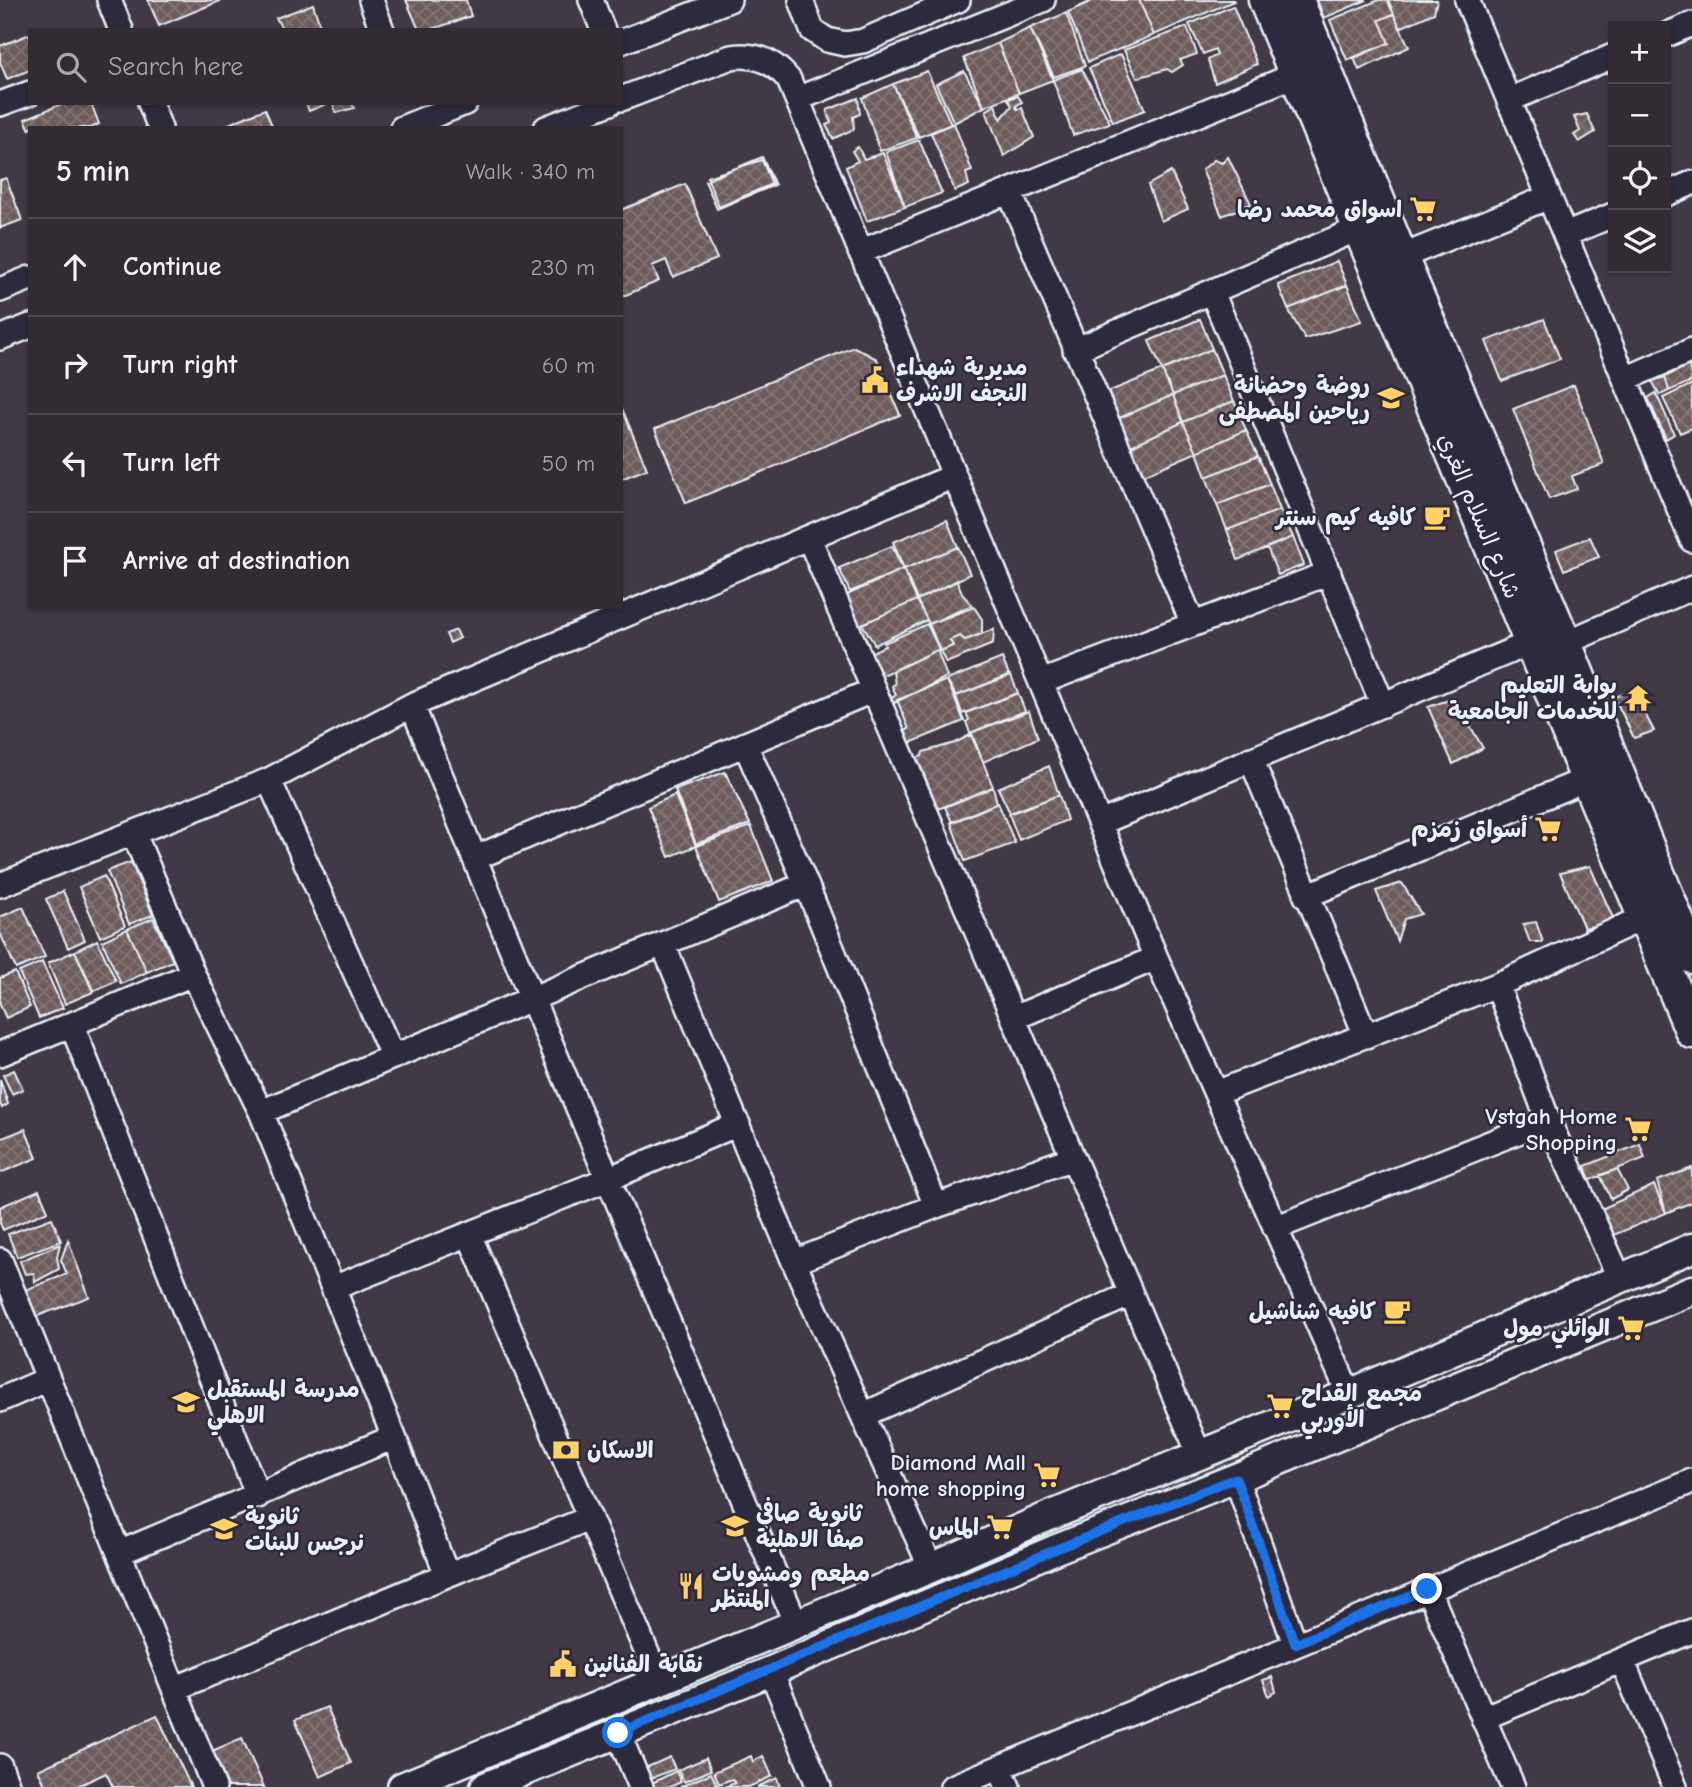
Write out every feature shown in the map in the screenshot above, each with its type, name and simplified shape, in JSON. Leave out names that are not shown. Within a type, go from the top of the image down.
[{"type":"main road","name":"شارع السلام الغري","points":[[1265,0],[1532,642],[1568,695],[1692,957]]},
{"type":"main road","name":"شارع السلام الغري","points":[[1297,0],[1401,257],[1565,643],[1568,695],[1587,779],[1692,1032]]},
{"type":"street","points":[[109,0],[120,28]]},
{"type":"street","points":[[370,0],[381,28]]},
{"type":"street","points":[[591,0],[602,28]]},
{"type":"street","points":[[623,41],[729,0]]},
{"type":"street","points":[[801,0],[812,30],[827,40],[845,44],[863,41],[958,0]]},
{"type":"street","points":[[797,99],[1043,0]]},
{"type":"street","points":[[1467,0],[1625,379],[1686,507],[1692,540]]},
{"type":"street","points":[[1671,33],[1692,24]]},
{"type":"street","points":[[623,98],[741,55],[752,56],[772,64],[789,80],[1156,958],[1349,1394]]},
{"type":"street","points":[[1509,100],[1608,59]]},
{"type":"street","points":[[860,252],[1295,75]]},
{"type":"street","points":[[2,97],[28,93]]},
{"type":"street","points":[[151,105],[159,126]]},
{"type":"street","points":[[411,117],[457,105]]},
{"type":"street","points":[[551,126],[605,105]]},
{"type":"street","points":[[1671,192],[1692,183]]},
{"type":"street","points":[[1009,191],[1193,624]]},
{"type":"street","points":[[1401,257],[1549,197]]},
{"type":"street","points":[[1565,235],[1608,217]]},
{"type":"street","points":[[1075,350],[1358,229]]},
{"type":"street","points":[[0,290],[28,279]]},
{"type":"street","points":[[1212,292],[1383,705]]},
{"type":"street","points":[[0,338],[28,327]]},
{"type":"street","points":[[1625,379],[1692,350]]},
{"type":"street","points":[[0,886],[269,780],[412,705],[954,476]]},
{"type":"street","points":[[810,538],[1200,1456]]},
{"type":"street","points":[[1041,682],[1329,573]]},
{"type":"street","points":[[1565,643],[1692,588]]},
{"type":"street","points":[[1100,823],[1532,642]]},
{"type":"street","points":[[475,858],[874,690]]},
{"type":"street","points":[[412,705],[532,999],[796,1624]]},
{"type":"street","points":[[745,744],[806,884],[936,1206]]},
{"type":"street","points":[[1251,760],[1366,1035]]},
{"type":"street","points":[[1306,896],[1587,779]]},
{"type":"street","points":[[269,780],[393,1057]]},
{"type":"street","points":[[134,834],[193,974],[261,1111],[394,1437],[447,1575]]},
{"type":"street","points":[[261,1111],[806,884]]},
{"type":"street","points":[[1216,1094],[1497,985],[1645,917]]},
{"type":"street","points":[[663,944],[794,1262],[931,1568]]},
{"type":"street","points":[[1014,1018],[1156,958]]},
{"type":"street","points":[[0,1054],[193,974]]},
{"type":"street","points":[[1497,985],[1548,1120],[1619,1277]]},
{"type":"street","points":[[72,1025],[258,1496]]},
{"type":"street","points":[[1275,1228],[1548,1120]]},
{"type":"street","points":[[333,1288],[608,1179],[737,1124]]},
{"type":"street","points":[[794,1262],[936,1206],[1073,1158]]},
{"type":"street","points":[[469,1234],[658,1679]]},
{"type":"street","points":[[402,1787],[931,1568],[1042,1519],[1349,1394],[1692,1248]]},
{"type":"street","points":[[0,1260],[214,1787]]},
{"type":"street","points":[[485,1787],[771,1671],[1054,1550],[1692,1290]]},
{"type":"street","points":[[863,1415],[1131,1294]]},
{"type":"street","points":[[0,1399],[48,1379]]},
{"type":"street","points":[[119,1553],[394,1437]]},
{"type":"street","points":[[1236,1478],[1295,1644]]},
{"type":"street","points":[[952,1787],[1004,1777],[1295,1644],[1692,1481]]},
{"type":"street","points":[[174,1689],[590,1518]]},
{"type":"street","points":[[1042,1519],[1054,1550]]},
{"type":"street","points":[[1427,1589],[1513,1787]]},
{"type":"street","points":[[1483,1718],[1692,1631]]},
{"type":"street","points":[[1622,1660],[1675,1787]]},
{"type":"street","points":[[771,1671],[819,1787]]},
{"type":"street","points":[[618,1733],[641,1787]]},
{"type":"street","points":[[0,1766],[8,1787]]},
{"type":"building","points":[[148,0],[220,0],[220,1],[159,26]]},
{"type":"building","points":[[406,0],[466,0],[471,16],[436,28],[418,28]]},
{"type":"building","points":[[1094,0],[1139,0],[1154,35],[1088,62],[1068,12]]},
{"type":"building","points":[[1139,0],[1233,0],[1234,1],[1154,35]]},
{"type":"building","points":[[1317,0],[1367,0],[1324,18]]},
{"type":"building","points":[[1379,0],[1387,0],[1394,14],[1379,20],[1389,43],[1347,60],[1330,20]]},
{"type":"building","points":[[1388,0],[1437,0],[1434,13],[1400,28]]},
{"type":"building","points":[[313,4],[321,28],[282,28],[276,18]]},
{"type":"building","points":[[1233,6],[1257,64],[1215,83],[1208,60],[1217,55],[1215,49],[1203,54],[1189,24]]},
{"type":"building","points":[[1066,13],[1085,66],[1054,77],[1030,28]]},
{"type":"building","points":[[1394,14],[1409,47],[1359,70],[1354,58],[1389,43],[1379,20]]},
{"type":"building","points":[[1187,27],[1197,54],[1180,60],[1183,65],[1172,72],[1167,69],[1137,78],[1124,50]]},
{"type":"building","points":[[1030,28],[1053,80],[1019,93],[998,43]]},
{"type":"building","points":[[28,35],[28,71],[7,79],[0,62],[0,46]]},
{"type":"building","points":[[998,43],[1019,93],[984,107],[964,58]]},
{"type":"building","points":[[1121,54],[1145,110],[1113,122],[1089,68]]},
{"type":"building","points":[[1082,69],[1110,123],[1073,135],[1053,80]]},
{"type":"building","points":[[927,71],[951,124],[919,137],[893,84]]},
{"type":"building","points":[[964,71],[984,107],[954,123],[936,84]]},
{"type":"building","points":[[893,84],[917,138],[880,151],[862,98]]},
{"type":"building","points":[[1018,96],[1022,102],[1016,106],[1017,109],[1022,108],[1034,137],[1004,156],[986,111],[995,105],[1001,119],[1012,106],[1008,99]]},
{"type":"building","points":[[858,98],[860,114],[853,117],[854,129],[833,139],[826,125],[831,123],[827,110]]},
{"type":"building","points":[[59,105],[92,105],[99,124],[28,126],[25,119]]},
{"type":"building","points":[[307,105],[324,105],[309,111]]},
{"type":"building","points":[[334,105],[353,105],[354,108],[336,113]]},
{"type":"building","points":[[265,109],[272,126],[224,126]]},
{"type":"building","points":[[1587,114],[1595,132],[1579,142],[1574,135],[1580,131],[1574,117]]},
{"type":"building","points":[[954,123],[972,171],[966,173],[969,185],[955,191],[931,133]]},
{"type":"building","points":[[919,140],[942,193],[905,207],[886,152]]},
{"type":"building","points":[[858,147],[864,159],[883,153],[905,207],[867,221],[846,167],[858,161],[852,151]]},
{"type":"building","points":[[762,157],[775,185],[717,209],[705,181]]},
{"type":"building","points":[[1228,157],[1251,204],[1222,216],[1202,170],[1214,160],[1222,163]]},
{"type":"building","points":[[762,160],[772,184],[719,207],[707,177]]},
{"type":"building","points":[[1171,172],[1188,209],[1161,221],[1148,185]]},
{"type":"building","points":[[6,178],[22,220],[0,228],[0,180]]},
{"type":"building","points":[[685,184],[717,259],[673,277],[666,260],[652,266],[659,281],[623,296],[623,209]]},
{"type":"building","points":[[1337,261],[1347,285],[1288,309],[1278,285]]},
{"type":"building","points":[[1347,285],[1362,321],[1305,339],[1288,309]]},
{"type":"building","points":[[1200,319],[1212,349],[1162,370],[1149,341]]},
{"type":"building","points":[[1544,319],[1560,359],[1502,381],[1486,341]]},
{"type":"building","points":[[854,347],[877,359],[900,415],[686,503],[655,429]]},
{"type":"building","points":[[1212,349],[1223,375],[1173,395],[1162,370]]},
{"type":"building","points":[[1689,365],[1692,381],[1669,391],[1665,377]]},
{"type":"building","points":[[1162,370],[1173,395],[1117,419],[1105,393]]},
{"type":"building","points":[[1223,375],[1234,401],[1183,422],[1173,395]]},
{"type":"building","points":[[1665,377],[1669,391],[1660,395],[1652,381]]},
{"type":"building","points":[[1692,384],[1692,428],[1680,433],[1663,398]]},
{"type":"building","points":[[1574,385],[1604,464],[1572,476],[1577,489],[1549,499],[1513,409]]},
{"type":"building","points":[[1656,393],[1674,434],[1666,439],[1648,398]]},
{"type":"building","points":[[1173,395],[1183,422],[1131,446],[1117,419]]},
{"type":"building","points":[[1234,401],[1246,430],[1197,452],[1183,422]]},
{"type":"building","points":[[623,411],[647,469],[623,478]]},
{"type":"building","points":[[1183,422],[1197,452],[1144,475],[1131,446]]},
{"type":"building","points":[[1246,430],[1258,456],[1206,477],[1197,452]]},
{"type":"building","points":[[1258,456],[1270,484],[1217,505],[1206,477]]},
{"type":"building","points":[[1270,484],[1280,510],[1227,530],[1217,505]]},
{"type":"building","points":[[1280,510],[1293,537],[1238,560],[1227,530]]},
{"type":"building","points":[[947,520],[958,547],[904,569],[893,542]]},
{"type":"building","points":[[1293,537],[1304,565],[1278,575],[1267,547]]},
{"type":"building","points":[[1590,537],[1599,557],[1564,570],[1556,550]]},
{"type":"building","points":[[892,546],[903,569],[850,592],[839,568]]},
{"type":"building","points":[[958,547],[970,574],[917,600],[904,569]]},
{"type":"building","points":[[903,569],[917,600],[858,626],[847,595]]},
{"type":"building","points":[[957,581],[963,595],[972,605],[929,624],[917,600]]},
{"type":"building","points":[[917,600],[927,620],[875,645],[862,624]]},
{"type":"building","points":[[974,607],[982,619],[982,634],[965,640],[960,636],[950,640],[953,646],[940,651],[929,624]]},
{"type":"building","points":[[927,624],[940,651],[881,676],[873,661],[872,652],[885,646],[884,643]]},
{"type":"building","points":[[994,629],[993,644],[946,663],[940,651],[953,646],[950,640],[960,636],[965,640]]},
{"type":"building","points":[[456,630],[460,638],[450,643],[446,634]]},
{"type":"building","points":[[937,650],[947,677],[894,703],[890,699],[896,695],[892,686],[895,684],[893,671]]},
{"type":"building","points":[[1002,658],[1009,675],[956,696],[947,680]]},
{"type":"building","points":[[1011,675],[1018,693],[962,714],[956,696]]},
{"type":"building","points":[[947,680],[964,721],[910,743],[904,731],[909,729],[897,700]]},
{"type":"building","points":[[1633,691],[1654,731],[1634,738],[1614,697]]},
{"type":"building","points":[[1018,693],[1025,711],[970,733],[966,713]]},
{"type":"building","points":[[1454,698],[1483,748],[1453,764],[1428,707]]},
{"type":"building","points":[[1029,711],[1038,738],[983,762],[970,733]]},
{"type":"building","points":[[972,734],[993,787],[938,809],[917,758],[922,756],[923,752],[955,743]]},
{"type":"building","points":[[1049,766],[1059,795],[1010,813],[998,788]]},
{"type":"building","points":[[725,772],[750,824],[696,844],[675,790]]},
{"type":"building","points":[[993,787],[997,803],[952,822],[945,807]]},
{"type":"building","points":[[675,795],[696,846],[669,857],[648,807]]},
{"type":"building","points":[[1059,795],[1067,820],[1019,840],[1009,814]]},
{"type":"building","points":[[998,803],[1015,843],[965,861],[951,823]]},
{"type":"building","points":[[751,826],[773,881],[719,902],[696,846]]},
{"type":"building","points":[[131,862],[153,915],[129,924],[107,871]]},
{"type":"building","points":[[1590,866],[1613,918],[1604,924],[1584,928],[1560,873]]},
{"type":"building","points":[[104,876],[125,926],[100,937],[79,887]]},
{"type":"building","points":[[1402,883],[1421,914],[1404,919],[1397,941],[1376,891]]},
{"type":"building","points":[[63,891],[85,940],[68,948],[46,899]]},
{"type":"building","points":[[23,907],[45,957],[16,969],[0,933],[0,917]]},
{"type":"building","points":[[153,918],[173,961],[147,972],[127,929]]},
{"type":"building","points":[[1536,922],[1543,942],[1530,942],[1523,924]]},
{"type":"building","points":[[127,929],[147,972],[121,984],[102,941]]},
{"type":"building","points":[[97,940],[116,981],[94,991],[75,951]]},
{"type":"building","points":[[75,951],[93,992],[65,1004],[48,963]]},
{"type":"building","points":[[42,962],[63,1008],[39,1018],[19,972]]},
{"type":"building","points":[[15,972],[30,1007],[6,1018],[0,1005],[0,978]]},
{"type":"building","points":[[14,1070],[23,1089],[12,1094],[3,1075]]},
{"type":"building","points":[[0,1079],[8,1104],[2,1108],[0,1104]]},
{"type":"building","points":[[25,1129],[37,1158],[0,1173],[0,1139]]},
{"type":"building","points":[[1640,1144],[1645,1158],[1590,1180],[1585,1166]]},
{"type":"building","points":[[1692,1168],[1692,1202],[1666,1213],[1657,1181]]},
{"type":"building","points":[[1617,1169],[1628,1190],[1611,1199],[1600,1175]]},
{"type":"building","points":[[1654,1185],[1666,1213],[1609,1237],[1599,1210]]},
{"type":"building","points":[[39,1190],[48,1211],[3,1230],[0,1207]]},
{"type":"building","points":[[52,1218],[61,1241],[17,1257],[8,1234]]},
{"type":"building","points":[[68,1240],[89,1297],[35,1317],[25,1290],[67,1274],[61,1260]]},
{"type":"building","points":[[60,1244],[57,1257],[59,1269],[35,1282],[34,1273],[25,1274],[20,1261]]},
{"type":"building","points":[[1272,1677],[1276,1692],[1269,1696],[1263,1680]]},
{"type":"building","points":[[327,1707],[351,1763],[320,1777],[295,1720]]},
{"type":"building","points":[[157,1715],[191,1787],[113,1787],[106,1773],[76,1787],[46,1787],[38,1770]]},
{"type":"building","points":[[242,1738],[264,1787],[228,1787],[212,1751]]},
{"type":"building","points":[[751,1756],[753,1762],[763,1756],[772,1776],[749,1787],[724,1787],[735,1783],[732,1779],[719,1784],[714,1772]]},
{"type":"building","points":[[670,1757],[675,1769],[649,1779],[645,1768]]},
{"type":"building","points":[[706,1758],[711,1770],[684,1782],[678,1770]]},
{"type":"building","points":[[676,1771],[681,1782],[670,1787],[654,1787],[652,1783]]},
{"type":"building","points":[[711,1773],[718,1787],[680,1787]]},
{"type":"building","points":[[777,1778],[780,1787],[757,1787]]},
{"type":"place","name":"اسواق محمد رضا","points":[[1423,209]]},
{"type":"place","name":"مديرية شهداء النجف الاشرف","points":[[875,380]]},
{"type":"place","name":"روضة وحضانة رياحين المصطفى","points":[[1391,398]]},
{"type":"place","name":"كافيه كيم سنتر","points":[[1437,517]]},
{"type":"place","name":"بوابة التعليم للخدمات الجامعية","points":[[1638,698]]},
{"type":"place","name":"أسواق زمزم","points":[[1548,829]]},
{"type":"place","name":"Vstgah Home Shopping","points":[[1638,1129]]},
{"type":"place","name":"كافيه شناشيل","points":[[1397,1311]]},
{"type":"place","name":"الوائلي مول","points":[[1631,1328]]},
{"type":"place","name":"مدرسة المستقبل الاهلي","points":[[186,1402]]},
{"type":"place","name":"مجمع القداح الأوربي","points":[[1280,1406]]},
{"type":"place","name":"الاسكان","points":[[566,1450]]},
{"type":"place","name":"Diamond Mall home shopping","points":[[1047,1475]]},
{"type":"place","name":"ثانوية صافي صفا الاهلية","points":[[735,1526]]},
{"type":"place","name":"الماس","points":[[1000,1527]]},
{"type":"place","name":"ثانوية نرجس للبنات","points":[[224,1529]]},
{"type":"place","name":"مطعم ومشويات المنتظر","points":[[691,1586]]},
{"type":"place","name":"نقابة الفنانين","points":[[563,1664]]},
{"type":"route","points":[[618,1733],[1054,1550],[1236,1478],[1295,1644],[1427,1589]]}]
